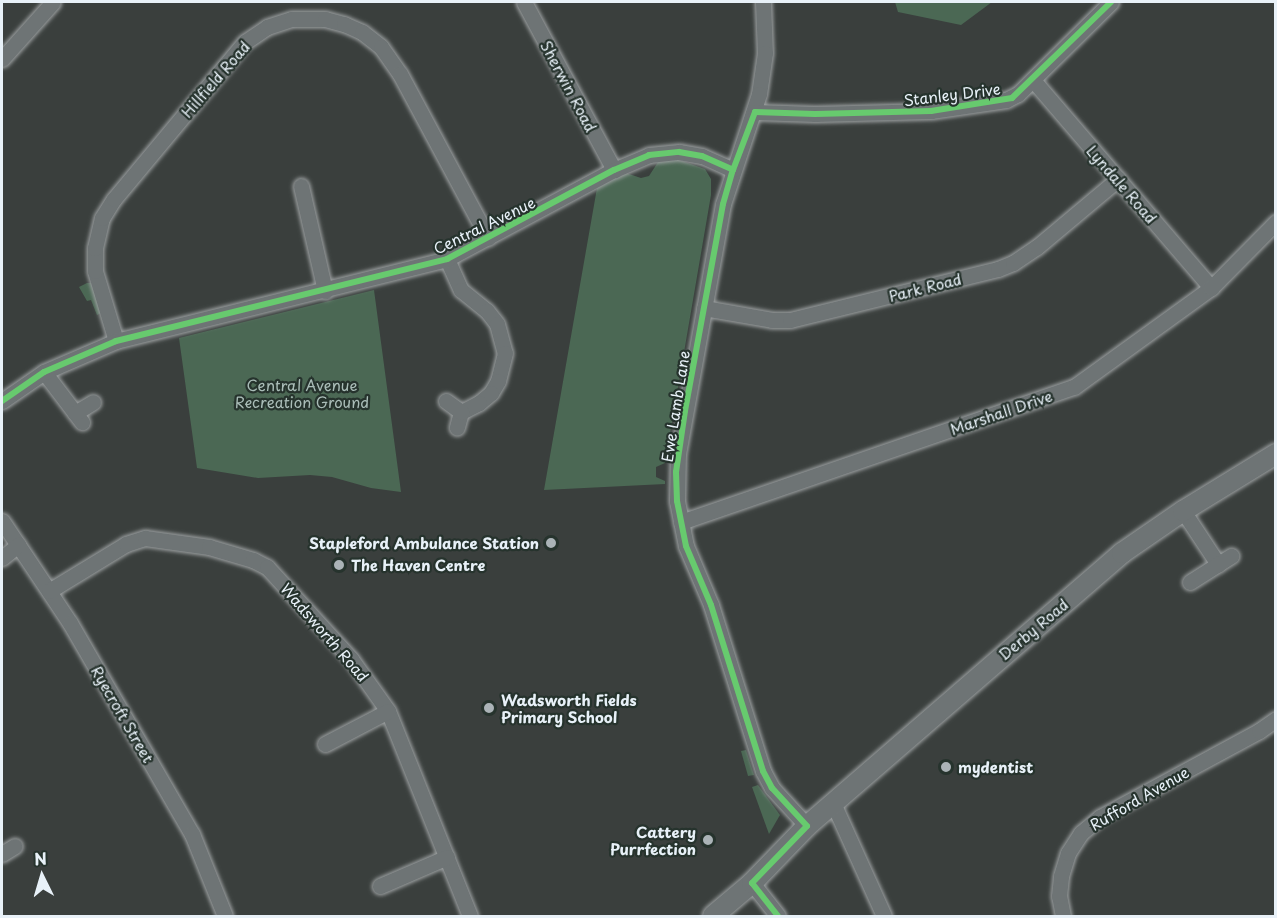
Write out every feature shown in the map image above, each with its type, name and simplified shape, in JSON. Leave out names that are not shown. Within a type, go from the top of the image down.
[{"type":"main road","name":"Derby Road","points":[[712,916],[752,883],[833,802],[1122,553],[1183,511],[1275,454]]},
{"type":"street","points":[[2,59],[53,2]]},
{"type":"street","name":"Sherwin Road","points":[[524,2],[614,170]]},
{"type":"street","name":"Ewe Lamb Lane","points":[[763,2],[765,53],[755,112],[723,204],[676,472],[681,522],[691,560],[711,605],[763,771],[772,788],[807,826]]},
{"type":"street","name":"Stanley Drive","points":[[755,112],[815,114],[931,111],[1006,100],[1018,94],[1111,2]]},
{"type":"street","name":"Hillfield Road","points":[[116,341],[95,271],[95,248],[102,218],[114,199],[245,42],[267,27],[292,20],[325,19],[344,24],[362,32],[381,47],[400,74],[488,238]]},
{"type":"street","name":"Lyndale Road","points":[[1033,80],[1211,288]]},
{"type":"street","name":"Central Avenue","points":[[2,400],[44,372],[116,341],[447,259],[614,170],[649,155],[679,152],[702,156],[733,170]]},
{"type":"street","name":"Park Road","points":[[704,308],[772,320],[790,320],[998,269],[1013,264],[1037,247],[1118,179]]},
{"type":"street","points":[[301,186],[325,291]]},
{"type":"street","name":"Marshall Drive","points":[[681,522],[1074,387],[1211,288],[1275,222]]},
{"type":"street","points":[[446,401],[459,419],[479,403],[491,393],[498,381],[505,353],[497,324],[487,311],[461,290],[447,259]]},
{"type":"street","points":[[44,372],[78,418],[93,402]]},
{"type":"street","points":[[1183,511],[1225,560],[1190,582]]},
{"type":"street","name":"Ryecroft Street","points":[[2,521],[49,591],[192,834],[225,916]]},
{"type":"street","name":"Wadsworth Road","points":[[49,591],[126,544],[145,538],[209,547],[253,560],[267,567],[370,682],[388,711],[470,916]]},
{"type":"street","points":[[2,558],[18,545]]},
{"type":"street","points":[[325,744],[388,711]]},
{"type":"street","name":"Rufford Avenue","points":[[1063,916],[1059,896],[1061,876],[1068,853],[1080,833],[1100,817],[1259,731],[1275,719]]},
{"type":"street","points":[[833,802],[884,916]]},
{"type":"street","points":[[380,886],[447,857]]},
{"type":"street","points":[[752,883],[778,916]]},
{"type":"green space","points":[[895,2],[992,2],[961,25],[898,12]]},
{"type":"green space","points":[[679,160],[705,169],[711,179],[711,195],[665,463],[656,467],[656,477],[665,481],[665,484],[544,490],[597,188],[626,173],[641,178],[649,176],[658,162]]},
{"type":"green space","points":[[91,283],[101,313],[97,315],[91,300],[87,301],[79,287]]},
{"type":"green space","name":"Central Avenue Recreation Ground","points":[[374,290],[401,492],[371,488],[332,477],[310,475],[258,478],[197,468],[179,338]]},
{"type":"green space","points":[[746,750],[754,775],[748,776],[741,751]]},
{"type":"green space","points":[[758,785],[780,815],[769,834],[752,787]]},
{"type":"cycle path","points":[[778,916],[752,883],[807,826],[772,788],[763,771],[711,605],[686,546],[677,501],[676,472],[685,411],[723,204],[733,170],[755,112],[815,114],[931,111],[1012,98],[1111,2]]},
{"type":"cycle path","points":[[2,401],[44,372],[116,341],[447,259],[614,170],[649,155],[679,152],[702,156],[733,170]]},
{"type":"place","name":"Stapleford Ambulance Station","points":[[551,543]]},
{"type":"place","name":"The Haven Centre","points":[[339,565]]},
{"type":"place","name":"Wadsworth Fields Primary School","points":[[489,708]]},
{"type":"place","name":"mydentist","points":[[946,767]]},
{"type":"place","name":"Cattery Purrfection","points":[[708,840]]}]
